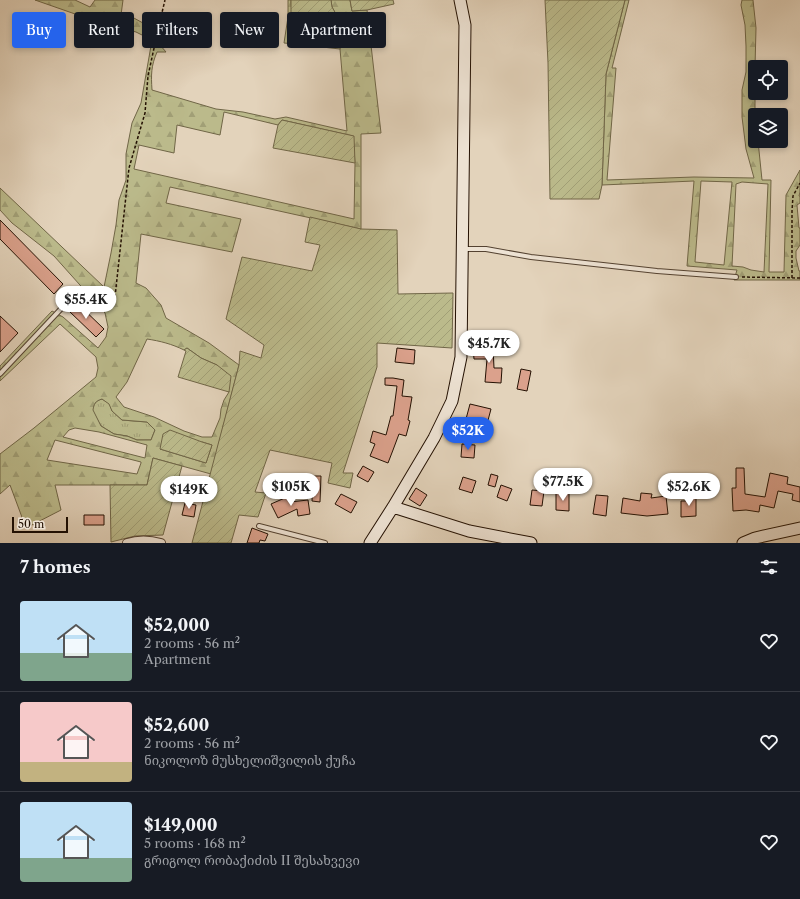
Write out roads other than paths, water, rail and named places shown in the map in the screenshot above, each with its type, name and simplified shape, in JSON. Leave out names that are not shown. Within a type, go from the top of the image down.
[{"type":"street","points":[[370,543],[434,438],[452,401],[461,357],[465,25],[460,0]]},
{"type":"street","points":[[393,507],[469,531],[531,543]]},
{"type":"street","points":[[743,543],[755,538],[800,528]]},
{"type":"street","points":[[127,543],[132,541],[152,541],[161,543]]},
{"type":"lane","points":[[462,249],[486,249],[531,257],[618,267],[736,277]]},
{"type":"lane","points":[[0,374],[74,295]]},
{"type":"lane","points":[[259,526],[325,543]]}]
